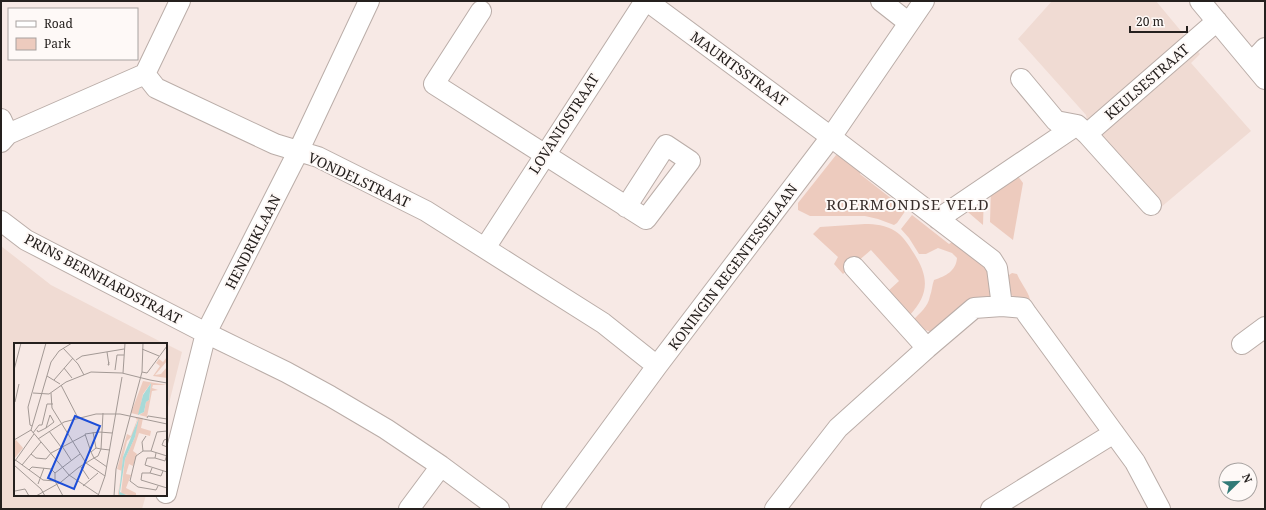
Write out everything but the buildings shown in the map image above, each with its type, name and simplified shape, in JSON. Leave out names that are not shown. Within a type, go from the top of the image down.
[{"type":"street","points":[[3,132],[145,74],[180,1]]},
{"type":"street","name":"HENDRIKLAAN","points":[[167,490],[206,333],[298,152],[369,1]]},
{"type":"street","name":"MAURITSSTRAAT","points":[[646,1],[832,137],[992,260],[997,268],[1002,306]]},
{"type":"street","name":"LOVANIOSTRAAT","points":[[485,248],[544,155],[646,1]]},
{"type":"street","points":[[880,1],[909,23]]},
{"type":"street","name":"KONINGIN REGENTESSELAAN","points":[[552,509],[657,366],[832,137],[924,1]]},
{"type":"street","points":[[1200,1],[1217,21],[1259,55],[1265,79]]},
{"type":"street","points":[[482,11],[434,84],[626,206]]},
{"type":"street","name":"KEULSESTRAAT","points":[[938,219],[1082,130],[1217,21]]},
{"type":"street","name":"VONDELSTRAAT","points":[[145,74],[156,88],[275,144],[318,157],[426,211],[603,323],[657,366]]},
{"type":"street","points":[[1021,79],[1056,121],[1082,130],[1151,205]]},
{"type":"street","name":"PRINS BERNHARDSTRAAT","points":[[1,221],[26,240],[206,333],[286,372],[330,396],[386,429],[499,509]]},
{"type":"street","points":[[854,267],[927,348]]},
{"type":"street","points":[[775,509],[838,428],[927,348],[974,308],[1002,306],[1023,308],[1136,462],[1160,509]]},
{"type":"street","points":[[1242,344],[1265,327]]},
{"type":"street","points":[[991,509],[1114,433]]},
{"type":"street","points":[[410,509],[440,466]]},
{"type":"street","name":"HENDRIKLAAN","points":[[162,509],[165,496]]},
{"type":"shaded area","points":[[1052,1],[1156,1],[1200,54],[1191,63],[1251,131],[1153,214],[1093,148],[1086,115],[1018,39]]},
{"type":"shaded area","points":[[1,246],[51,285],[163,343],[14,343],[14,496],[146,496],[142,509],[1,509]]},
{"type":"shaded area","points":[[167,344],[182,352],[167,411]]},
{"type":"green space","points":[[836,155],[842,156],[862,170],[860,174],[906,210],[897,223],[894,225],[865,216],[810,216],[798,210],[798,203]]},
{"type":"green space","points":[[1015,172],[1023,183],[1013,240],[990,222],[991,188]]},
{"type":"green space","points":[[984,192],[983,225],[962,207]]},
{"type":"green space","points":[[912,215],[949,244],[954,241],[987,269],[992,298],[934,331],[925,330],[913,320],[923,310],[927,303],[931,294],[934,280],[943,277],[950,272],[955,266],[957,258],[952,253],[938,248],[926,254],[919,254],[909,238],[901,229]]},
{"type":"green space","points":[[865,224],[880,225],[895,231],[905,240],[922,269],[925,285],[924,292],[916,308],[909,316],[887,292],[899,281],[871,250],[843,274],[834,264],[838,257],[813,234],[820,227]]},
{"type":"green space","points":[[1012,273],[1017,274],[1027,293],[1031,305],[1011,295],[1008,280],[1009,275]]},
{"type":"district","name":"ROERMONDSE VELD","points":[[908,205]]}]
